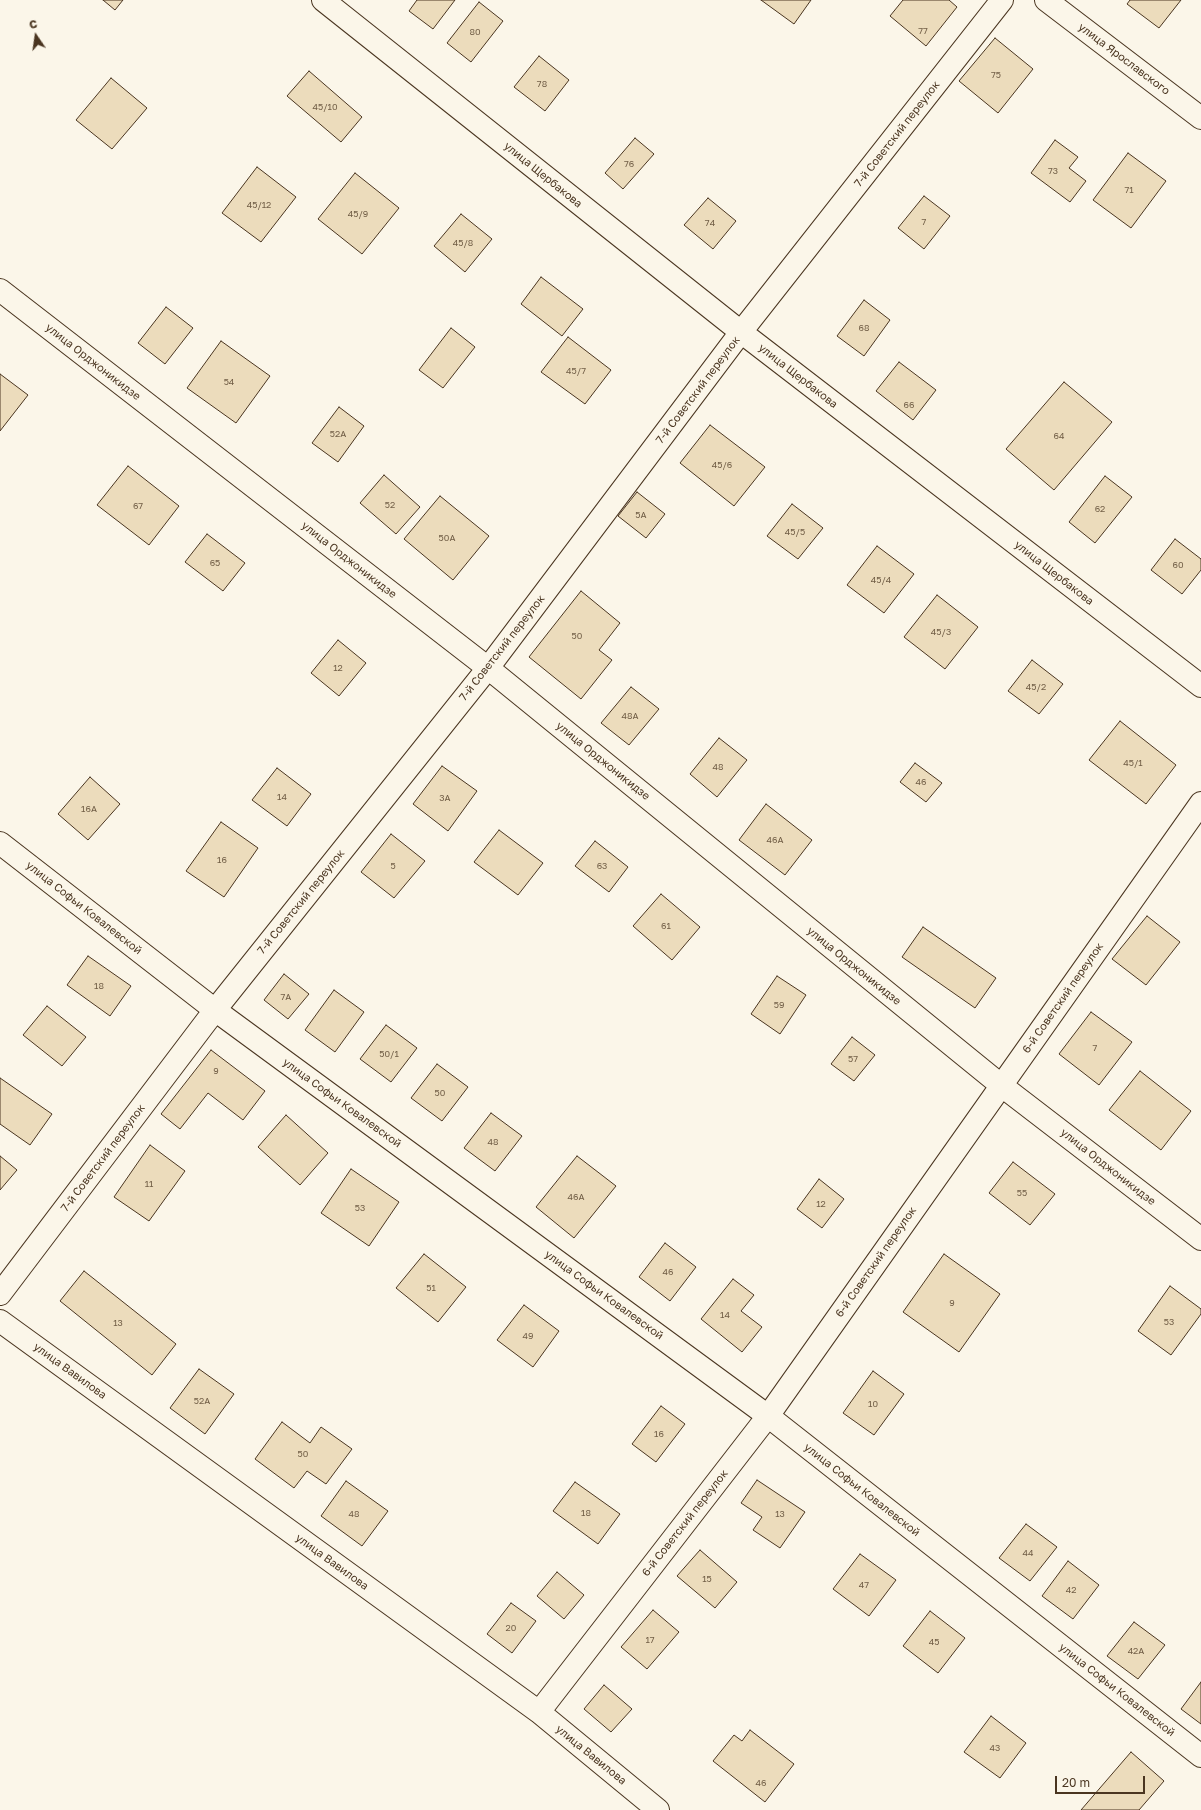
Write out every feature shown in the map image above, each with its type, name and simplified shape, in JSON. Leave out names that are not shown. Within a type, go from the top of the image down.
[{"type":"street","name":"улица Щербакова","points":[[323,0],[741,332],[1201,686]]},
{"type":"street","name":"7-й Советский переулок","points":[[0,1294],[215,1010],[488,668],[741,332],[1002,0]]},
{"type":"street","name":"улица Ярославского","points":[[1046,0],[1201,118]]},
{"type":"street","name":"улица Орджоникидзе","points":[[0,290],[488,668],[1002,1086],[1201,1239]]},
{"type":"street","name":"6-й Советский переулок","points":[[539,1712],[768,1416],[1201,803]]},
{"type":"street","name":"улица Софьи Ковалевской","points":[[0,843],[215,1010],[768,1416],[1201,1756]]},
{"type":"street","name":"улица Вавилова","points":[[0,1321],[539,1712],[658,1810]]},
{"type":"building","points":[[103,0],[123,0],[115,10]]},
{"type":"building","points":[[417,0],[455,0],[433,29],[409,11]]},
{"type":"building","points":[[761,0],[811,0],[794,24]]},
{"type":"building","points":[[903,0],[949,0],[957,7],[926,46],[890,16]]},
{"type":"building","points":[[1130,0],[1181,0],[1159,28],[1127,4]]},
{"type":"building","points":[[479,2],[503,21],[471,62],[447,43]]},
{"type":"building","points":[[995,38],[1033,69],[998,113],[959,81]]},
{"type":"building","points":[[539,56],[569,80],[545,111],[514,87]]},
{"type":"building","points":[[309,71],[362,117],[341,142],[287,96]]},
{"type":"building","points":[[111,78],[147,108],[112,149],[76,120]]},
{"type":"building","points":[[635,138],[654,154],[623,189],[605,173]]},
{"type":"building","points":[[1055,140],[1078,157],[1069,168],[1086,181],[1070,202],[1031,173]]},
{"type":"building","points":[[1128,153],[1166,181],[1131,228],[1093,200]]},
{"type":"building","points":[[257,167],[296,197],[261,242],[222,213]]},
{"type":"building","points":[[355,173],[399,208],[362,254],[318,219]]},
{"type":"building","points":[[924,196],[950,216],[924,249],[898,228]]},
{"type":"building","points":[[708,198],[736,221],[713,249],[684,225]]},
{"type":"building","points":[[461,214],[492,239],[465,272],[434,246]]},
{"type":"building","points":[[541,277],[583,309],[562,336],[521,304]]},
{"type":"building","points":[[864,300],[890,320],[864,356],[837,336]]},
{"type":"building","points":[[166,307],[193,328],[165,364],[138,343]]},
{"type":"building","points":[[451,328],[475,347],[443,388],[419,370]]},
{"type":"building","points":[[568,337],[611,370],[585,404],[541,372]]},
{"type":"building","points":[[221,341],[270,376],[236,423],[187,388]]},
{"type":"building","points":[[899,362],[936,390],[913,420],[876,391]]},
{"type":"building","points":[[0,374],[28,395],[0,431]]},
{"type":"building","points":[[1064,382],[1112,422],[1054,490],[1006,449]]},
{"type":"building","points":[[339,407],[364,426],[338,462],[312,443]]},
{"type":"building","points":[[710,425],[765,467],[734,506],[680,463]]},
{"type":"building","points":[[128,466],[179,506],[149,545],[97,505]]},
{"type":"building","points":[[384,475],[420,507],[396,534],[360,503]]},
{"type":"building","points":[[1105,476],[1132,497],[1095,543],[1069,522]]},
{"type":"building","points":[[637,492],[665,514],[646,538],[618,516]]},
{"type":"building","points":[[440,496],[489,536],[453,580],[404,539]]},
{"type":"building","points":[[792,504],[823,528],[798,559],[767,536]]},
{"type":"building","points":[[207,534],[245,563],[223,591],[185,562]]},
{"type":"building","points":[[1175,539],[1201,559],[1201,570],[1182,594],[1151,570]]},
{"type":"building","points":[[877,546],[914,574],[884,613],[847,585]]},
{"type":"building","points":[[581,591],[620,623],[599,650],[612,660],[581,699],[529,657]]},
{"type":"building","points":[[937,595],[978,627],[945,669],[904,637]]},
{"type":"building","points":[[338,640],[366,663],[339,696],[311,673]]},
{"type":"building","points":[[1032,660],[1063,684],[1039,714],[1008,691]]},
{"type":"building","points":[[631,687],[659,709],[629,745],[601,723]]},
{"type":"building","points":[[1120,721],[1176,765],[1146,804],[1089,760]]},
{"type":"building","points":[[719,738],[747,760],[717,797],[690,774]]},
{"type":"building","points":[[915,763],[942,783],[926,802],[900,782]]},
{"type":"building","points":[[442,766],[477,791],[448,831],[413,804]]},
{"type":"building","points":[[277,768],[311,794],[287,826],[252,800]]},
{"type":"building","points":[[90,777],[120,804],[88,840],[58,814]]},
{"type":"building","points":[[766,804],[812,840],[785,875],[739,840]]},
{"type":"building","points":[[221,822],[258,848],[224,897],[186,871]]},
{"type":"building","points":[[499,830],[543,863],[518,895],[474,862]]},
{"type":"building","points":[[391,834],[425,861],[394,898],[361,872]]},
{"type":"building","points":[[595,841],[628,867],[609,892],[575,866]]},
{"type":"building","points":[[661,894],[700,927],[672,960],[633,926]]},
{"type":"building","points":[[1147,916],[1180,942],[1146,985],[1112,959]]},
{"type":"building","points":[[923,927],[996,978],[975,1008],[902,957]]},
{"type":"building","points":[[88,956],[131,986],[110,1016],[67,985]]},
{"type":"building","points":[[284,974],[309,994],[288,1019],[264,1000]]},
{"type":"building","points":[[777,976],[806,995],[780,1034],[751,1014]]},
{"type":"building","points":[[334,990],[364,1012],[335,1052],[305,1030]]},
{"type":"building","points":[[47,1006],[86,1037],[62,1066],[23,1035]]},
{"type":"building","points":[[1091,1012],[1132,1042],[1099,1085],[1059,1054]]},
{"type":"building","points":[[386,1025],[417,1048],[391,1082],[360,1059]]},
{"type":"building","points":[[852,1037],[875,1055],[854,1081],[831,1064]]},
{"type":"building","points":[[211,1050],[265,1091],[243,1120],[208,1093],[180,1129],[161,1114]]},
{"type":"building","points":[[437,1064],[468,1087],[442,1121],[411,1098]]},
{"type":"building","points":[[1140,1071],[1191,1111],[1161,1150],[1109,1110]]},
{"type":"building","points":[[0,1078],[52,1114],[30,1145],[0,1124]]},
{"type":"building","points":[[491,1113],[522,1136],[495,1171],[464,1148]]},
{"type":"building","points":[[286,1115],[328,1153],[300,1185],[258,1147]]},
{"type":"building","points":[[150,1145],[185,1171],[149,1221],[114,1197]]},
{"type":"building","points":[[0,1156],[17,1170],[0,1190]]},
{"type":"building","points":[[577,1156],[616,1186],[574,1238],[536,1207]]},
{"type":"building","points":[[1013,1162],[1055,1194],[1030,1225],[989,1193]]},
{"type":"building","points":[[351,1169],[399,1202],[369,1246],[321,1213]]},
{"type":"building","points":[[819,1179],[844,1199],[822,1228],[797,1209]]},
{"type":"building","points":[[665,1243],[696,1267],[670,1301],[639,1277]]},
{"type":"building","points":[[424,1254],[466,1287],[438,1322],[396,1288]]},
{"type":"building","points":[[944,1254],[1000,1294],[959,1352],[903,1312]]},
{"type":"building","points":[[84,1271],[176,1344],[152,1375],[60,1301]]},
{"type":"building","points":[[733,1279],[754,1295],[741,1311],[762,1327],[742,1352],[701,1319]]},
{"type":"building","points":[[1170,1286],[1201,1309],[1201,1314],[1171,1355],[1138,1331]]},
{"type":"building","points":[[524,1305],[559,1331],[533,1367],[497,1340]]},
{"type":"building","points":[[199,1369],[234,1394],[205,1434],[170,1408]]},
{"type":"building","points":[[873,1371],[904,1394],[874,1435],[843,1413]]},
{"type":"building","points":[[661,1406],[685,1424],[656,1462],[632,1444]]},
{"type":"building","points":[[282,1422],[310,1443],[321,1427],[352,1449],[326,1484],[307,1471],[294,1488],[255,1459]]},
{"type":"building","points":[[757,1480],[805,1512],[780,1548],[753,1530],[762,1517],[741,1503]]},
{"type":"building","points":[[346,1481],[388,1511],[362,1546],[321,1516]]},
{"type":"building","points":[[575,1482],[620,1514],[598,1544],[553,1511]]},
{"type":"building","points":[[1026,1524],[1057,1547],[1030,1581],[999,1558]]},
{"type":"building","points":[[700,1550],[737,1582],[715,1608],[677,1576]]},
{"type":"building","points":[[860,1554],[896,1580],[869,1616],[833,1589]]},
{"type":"building","points":[[1068,1561],[1099,1585],[1073,1619],[1042,1596]]},
{"type":"building","points":[[557,1572],[584,1595],[564,1619],[537,1596]]},
{"type":"building","points":[[511,1603],[536,1621],[512,1653],[487,1634]]},
{"type":"building","points":[[653,1610],[679,1632],[647,1669],[621,1647]]},
{"type":"building","points":[[930,1611],[965,1638],[938,1673],[903,1646]]},
{"type":"building","points":[[1134,1622],[1165,1645],[1138,1679],[1107,1656]]},
{"type":"building","points":[[1201,1682],[1201,1724],[1181,1709]]},
{"type":"building","points":[[604,1685],[632,1709],[611,1732],[584,1709]]},
{"type":"building","points":[[991,1716],[1026,1743],[1000,1778],[964,1752]]},
{"type":"building","points":[[750,1730],[794,1764],[765,1802],[713,1761],[734,1735],[742,1741]]},
{"type":"building","points":[[1131,1752],[1164,1781],[1139,1810],[1081,1810]]}]
